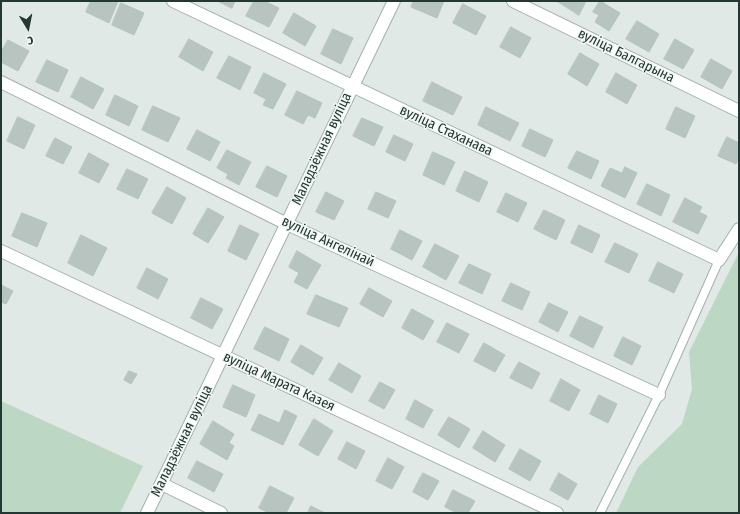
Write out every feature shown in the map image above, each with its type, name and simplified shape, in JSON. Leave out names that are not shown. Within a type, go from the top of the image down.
[{"type":"street","name":"вуліца Стаханава","points":[[173,1],[719,260]]},
{"type":"street","name":"Маладзёжная вуліца","points":[[147,513],[394,1]]},
{"type":"street","name":"вуліца Балгарына","points":[[513,1],[739,111]]},
{"type":"street","name":"вуліца Ангелінай","points":[[1,82],[287,224],[659,395]]},
{"type":"street","points":[[719,260],[739,230]]},
{"type":"street","name":"вуліца Марата Казея","points":[[1,251],[557,513]]},
{"type":"street","points":[[162,484],[221,513]]},
{"type":"lane","points":[[600,513],[659,395],[719,260]]},
{"type":"green space","points":[[739,252],[739,513],[616,513],[638,467],[682,424],[692,389],[689,352]]},
{"type":"green space","points":[[1,401],[143,466],[120,513],[1,513]]},
{"type":"building","points":[[91,1],[118,1],[109,23],[86,12]]},
{"type":"building","points":[[218,1],[235,1],[232,8]]},
{"type":"building","points":[[254,1],[264,1],[279,8],[269,27],[246,16]]},
{"type":"building","points":[[414,1],[444,1],[437,18],[411,7]]},
{"type":"building","points":[[557,1],[586,1],[579,15]]},
{"type":"building","points":[[600,1],[620,13],[609,31],[595,22],[599,15],[593,12]]},
{"type":"building","points":[[121,3],[144,13],[134,35],[112,25]]},
{"type":"building","points":[[463,4],[486,16],[476,35],[453,23]]},
{"type":"building","points":[[294,13],[316,26],[305,46],[283,33]]},
{"type":"building","points":[[637,21],[659,34],[649,52],[626,39]]},
{"type":"building","points":[[511,27],[531,38],[520,58],[500,47]]},
{"type":"building","points":[[333,29],[353,38],[341,64],[321,54]]},
{"type":"building","points":[[189,39],[213,52],[203,71],[179,57]]},
{"type":"building","points":[[675,39],[694,50],[683,69],[664,59]]},
{"type":"building","points":[[8,40],[29,51],[18,71],[1,62],[1,52]]},
{"type":"building","points":[[580,53],[599,64],[587,86],[568,74]]},
{"type":"building","points":[[229,56],[251,67],[240,90],[217,78]]},
{"type":"building","points":[[711,59],[732,71],[722,89],[701,77]]},
{"type":"building","points":[[47,60],[68,70],[58,92],[36,82]]},
{"type":"building","points":[[264,73],[286,84],[273,109],[263,105],[266,99],[254,93]]},
{"type":"building","points":[[616,73],[637,85],[627,104],[606,92]]},
{"type":"building","points":[[81,77],[104,89],[93,109],[71,97]]},
{"type":"building","points":[[432,82],[462,97],[453,115],[423,101]]},
{"type":"building","points":[[297,91],[322,103],[315,118],[308,115],[303,124],[285,115]]},
{"type":"building","points":[[115,95],[138,106],[129,126],[106,115]]},
{"type":"building","points":[[153,106],[180,118],[168,142],[142,130]]},
{"type":"building","points":[[486,107],[519,123],[510,141],[478,125]]},
{"type":"building","points":[[676,107],[695,116],[685,138],[666,129]]},
{"type":"building","points":[[18,117],[35,125],[24,149],[7,141]]},
{"type":"building","points":[[362,118],[383,127],[374,146],[353,136]]},
{"type":"building","points":[[530,129],[553,140],[545,157],[522,146]]},
{"type":"building","points":[[197,130],[220,142],[210,161],[187,149]]},
{"type":"building","points":[[394,135],[413,144],[405,161],[386,152]]},
{"type":"building","points":[[727,137],[739,143],[739,158],[736,164],[718,156]]},
{"type":"building","points":[[55,138],[72,147],[63,164],[46,156]]},
{"type":"building","points":[[227,150],[251,162],[239,185],[226,178],[228,174],[217,168]]},
{"type":"building","points":[[577,151],[599,161],[591,179],[568,168]]},
{"type":"building","points":[[433,152],[455,162],[444,185],[423,175]]},
{"type":"building","points":[[89,153],[109,164],[99,183],[79,173]]},
{"type":"building","points":[[267,166],[287,176],[277,197],[256,187]]},
{"type":"building","points":[[625,167],[637,173],[625,198],[601,186],[610,168],[622,173]]},
{"type":"building","points":[[127,169],[148,179],[138,199],[117,189]]},
{"type":"building","points":[[465,171],[488,182],[479,202],[456,191]]},
{"type":"building","points":[[647,184],[670,195],[661,216],[637,204]]},
{"type":"building","points":[[167,187],[186,198],[172,224],[152,213]]},
{"type":"building","points":[[326,192],[344,201],[334,220],[316,212]]},
{"type":"building","points":[[376,192],[396,201],[388,218],[368,209]]},
{"type":"building","points":[[506,193],[527,203],[518,222],[497,212]]},
{"type":"building","points":[[685,198],[702,207],[699,212],[707,216],[698,234],[673,222]]},
{"type":"building","points":[[208,208],[224,217],[208,243],[193,234]]},
{"type":"building","points":[[544,210],[565,220],[556,240],[534,229]]},
{"type":"building","points":[[22,213],[47,223],[37,247],[12,236]]},
{"type":"building","points":[[240,225],[259,234],[246,260],[228,251]]},
{"type":"building","points":[[579,225],[600,235],[592,253],[571,243]]},
{"type":"building","points":[[400,230],[422,241],[412,260],[391,249]]},
{"type":"building","points":[[81,235],[107,248],[93,276],[68,263]]},
{"type":"building","points":[[615,243],[638,254],[629,273],[605,262]]},
{"type":"building","points":[[435,244],[459,256],[446,280],[423,267]]},
{"type":"building","points":[[297,251],[321,265],[307,289],[294,282],[299,273],[289,267]]},
{"type":"building","points":[[658,262],[683,274],[674,293],[649,281]]},
{"type":"building","points":[[469,264],[491,274],[482,294],[459,283]]},
{"type":"building","points":[[147,268],[168,279],[158,299],[137,288]]},
{"type":"building","points":[[511,283],[530,292],[522,310],[502,301]]},
{"type":"building","points":[[1,285],[13,291],[6,304],[1,302]]},
{"type":"building","points":[[369,288],[392,301],[383,317],[360,304]]},
{"type":"building","points":[[316,295],[348,308],[339,327],[307,314]]},
{"type":"building","points":[[201,298],[223,309],[212,329],[191,318]]},
{"type":"building","points":[[549,303],[568,312],[558,332],[539,322]]},
{"type":"building","points":[[412,309],[434,321],[423,340],[402,328]]},
{"type":"building","points":[[580,316],[603,327],[593,348],[570,336]]},
{"type":"building","points":[[447,323],[469,334],[459,353],[437,342]]},
{"type":"building","points":[[265,327],[289,339],[279,361],[254,349]]},
{"type":"building","points":[[623,337],[641,346],[632,365],[614,356]]},
{"type":"building","points":[[484,343],[505,355],[495,372],[474,361]]},
{"type":"building","points":[[301,345],[323,358],[313,375],[291,362]]},
{"type":"building","points":[[519,362],[540,373],[532,389],[510,378]]},
{"type":"building","points":[[339,363],[361,376],[352,393],[329,380]]},
{"type":"building","points":[[129,371],[137,374],[131,384],[124,380]]},
{"type":"building","points":[[561,379],[580,390],[569,411],[550,401]]},
{"type":"building","points":[[380,382],[395,390],[384,409],[369,401]]},
{"type":"building","points":[[233,385],[255,395],[246,417],[223,407]]},
{"type":"building","points":[[599,395],[617,404],[608,423],[590,414]]},
{"type":"building","points":[[415,400],[433,410],[423,428],[406,419]]},
{"type":"building","points":[[285,410],[297,416],[283,445],[251,430],[259,414],[279,423]]},
{"type":"building","points":[[449,417],[470,429],[459,448],[438,435]]},
{"type":"building","points":[[314,419],[333,431],[318,456],[299,445]]},
{"type":"building","points":[[213,421],[234,434],[229,443],[234,446],[227,460],[200,444]]},
{"type":"building","points":[[483,431],[505,445],[495,462],[473,448]]},
{"type":"building","points":[[347,442],[365,451],[356,469],[338,459]]},
{"type":"building","points":[[520,449],[541,461],[530,481],[509,469]]},
{"type":"building","points":[[388,458],[404,467],[392,489],[376,481]]},
{"type":"building","points":[[197,461],[223,474],[214,492],[188,478]]},
{"type":"building","points":[[423,473],[439,481],[428,500],[413,492]]},
{"type":"building","points":[[559,473],[577,484],[568,500],[550,490]]},
{"type":"building","points":[[270,486],[294,498],[286,513],[269,513],[259,508]]},
{"type":"building","points":[[453,490],[475,501],[468,513],[457,513],[445,507]]},
{"type":"building","points":[[311,506],[325,513],[308,513]]}]
